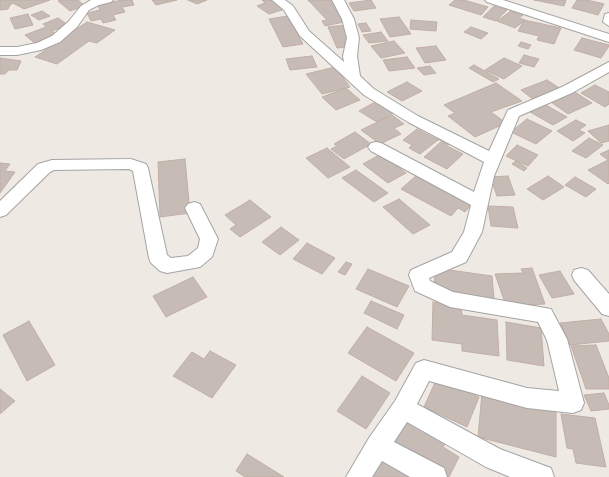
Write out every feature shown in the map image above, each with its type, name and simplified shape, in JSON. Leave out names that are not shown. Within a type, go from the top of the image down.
[{"type":"street","points":[[0,51],[17,51],[41,46],[56,39],[73,24],[85,8],[96,2],[107,0]]},
{"type":"street","points":[[278,0],[289,8],[304,33],[370,92],[413,119],[493,160]]},
{"type":"street","points":[[338,0],[348,18],[353,38],[350,56],[354,78]]},
{"type":"street","points":[[491,0],[513,3],[609,38]]},
{"type":"street","points":[[609,17],[609,22]]},
{"type":"street","points":[[358,477],[403,408],[424,370],[527,398],[573,402],[557,339],[544,315],[450,300],[422,286],[418,275],[459,257],[472,232],[486,176],[513,113],[568,90],[609,66]]},
{"type":"street","points":[[376,147],[480,202]]},
{"type":"street","points":[[0,211],[44,168],[52,165],[131,164],[140,168],[158,258],[167,266],[193,262],[206,252],[209,239],[194,208]]},
{"type":"street","points":[[581,275],[609,308]]},
{"type":"street","points":[[403,408],[494,459],[542,477]]},
{"type":"street","points":[[377,446],[435,477]]},
{"type":"building","points":[[0,0],[50,0],[24,9],[13,3],[8,9],[0,10]]},
{"type":"building","points":[[78,0],[85,6],[70,11],[58,1]]},
{"type":"building","points":[[122,0],[132,0],[134,5],[122,7],[125,12],[113,15],[116,20],[103,23],[101,19],[91,21],[87,13],[100,10],[98,5]]},
{"type":"building","points":[[152,0],[177,0],[156,5]]},
{"type":"building","points":[[188,0],[207,0],[197,4]]},
{"type":"building","points":[[262,0],[273,0],[285,9],[269,14],[257,6],[265,3]]},
{"type":"building","points":[[308,0],[331,0],[347,17],[341,18],[344,22],[325,26],[322,21],[327,20]]},
{"type":"building","points":[[371,0],[376,8],[354,11],[349,3]]},
{"type":"building","points":[[455,0],[464,0],[488,7],[481,15],[449,5]]},
{"type":"building","points":[[534,0],[566,0],[564,6]]},
{"type":"building","points":[[577,0],[587,0],[604,4],[598,15],[572,8]]},
{"type":"building","points":[[494,6],[507,10],[496,21],[483,17]]},
{"type":"building","points":[[42,11],[50,16],[39,20],[31,15]]},
{"type":"building","points":[[511,11],[523,15],[519,18],[525,20],[515,28],[497,21]]},
{"type":"building","points":[[28,14],[33,25],[15,29],[10,18]]},
{"type":"building","points":[[288,16],[303,44],[283,47],[269,19]]},
{"type":"building","points":[[399,17],[411,34],[390,37],[380,19]]},
{"type":"building","points":[[58,18],[68,25],[52,31],[58,36],[37,45],[25,35],[46,27],[43,24]]},
{"type":"building","points":[[411,20],[437,22],[436,31],[410,29]]},
{"type":"building","points":[[524,20],[561,28],[554,44],[537,40],[539,36],[518,31]]},
{"type":"building","points":[[87,22],[115,30],[97,43],[89,41],[57,64],[35,57]]},
{"type":"building","points":[[366,23],[371,31],[362,32],[358,24]]},
{"type":"building","points":[[346,25],[353,39],[344,40],[346,47],[337,48],[328,27]]},
{"type":"building","points":[[471,27],[488,33],[481,39],[464,32]]},
{"type":"building","points":[[381,32],[388,41],[369,43],[363,35]]},
{"type":"building","points":[[582,38],[609,46],[601,58],[574,50]]},
{"type":"building","points":[[394,41],[405,53],[381,58],[371,46]]},
{"type":"building","points":[[521,42],[531,45],[528,49],[518,46]]},
{"type":"building","points":[[436,46],[446,60],[425,63],[416,48]]},
{"type":"building","points":[[524,55],[539,59],[534,67],[519,63]]},
{"type":"building","points":[[312,56],[317,67],[290,70],[286,59]]},
{"type":"building","points":[[407,57],[415,68],[389,71],[383,60]]},
{"type":"building","points":[[0,58],[21,61],[17,70],[9,70],[5,74],[0,74]]},
{"type":"building","points":[[504,58],[522,66],[504,79],[485,70]]},
{"type":"building","points":[[474,65],[499,79],[493,82],[469,68]]},
{"type":"building","points":[[430,66],[436,73],[424,75],[417,68]]},
{"type":"building","points":[[335,67],[350,87],[322,94],[306,74]]},
{"type":"building","points":[[547,80],[561,89],[534,100],[521,90]]},
{"type":"building","points":[[407,82],[422,91],[402,101],[387,92]]},
{"type":"building","points":[[496,83],[522,101],[491,112],[506,123],[475,137],[448,116],[455,113],[444,105]]},
{"type":"building","points":[[595,85],[609,92],[609,104],[605,107],[581,93]]},
{"type":"building","points":[[346,88],[360,100],[336,110],[322,97]]},
{"type":"building","points":[[575,92],[592,103],[568,114],[551,102]]},
{"type":"building","points":[[377,101],[395,112],[377,122],[359,111]]},
{"type":"building","points":[[544,104],[567,117],[553,125],[530,112]]},
{"type":"building","points":[[392,115],[404,124],[394,128],[401,134],[380,144],[361,130]]},
{"type":"building","points":[[527,119],[552,131],[536,144],[511,132]]},
{"type":"building","points":[[576,120],[586,125],[579,130],[585,133],[573,141],[557,131]]},
{"type":"building","points":[[609,125],[609,141],[601,143],[588,131]]},
{"type":"building","points":[[417,129],[438,140],[420,154],[409,148],[412,145],[403,140]]},
{"type":"building","points":[[355,132],[371,144],[344,159],[331,149],[337,146],[334,144]]},
{"type":"building","points":[[441,136],[453,141],[447,146],[463,154],[447,169],[424,157],[442,141],[437,139]]},
{"type":"building","points":[[589,138],[603,145],[586,158],[572,151]]},
{"type":"building","points":[[517,145],[538,155],[528,166],[506,156]]},
{"type":"building","points":[[327,148],[350,167],[328,178],[306,158]]},
{"type":"building","points":[[609,150],[608,184],[588,170],[608,160],[600,154]]},
{"type":"building","points":[[381,154],[406,173],[388,183],[363,164]]},
{"type":"building","points":[[185,159],[190,213],[160,217],[158,162]]},
{"type":"building","points":[[516,161],[527,168],[524,171],[512,164]]},
{"type":"building","points":[[0,163],[10,164],[5,171],[15,172],[0,193]]},
{"type":"building","points":[[356,170],[388,193],[374,202],[342,178]]},
{"type":"building","points":[[417,175],[472,204],[465,212],[458,208],[451,216],[401,189]]},
{"type":"building","points":[[508,176],[515,195],[497,196],[490,177]]},
{"type":"building","points":[[548,176],[564,187],[543,200],[527,189]]},
{"type":"building","points":[[575,177],[596,189],[586,197],[565,185]]},
{"type":"building","points":[[399,199],[430,225],[413,234],[383,207]]},
{"type":"building","points":[[250,200],[271,217],[240,237],[230,229],[236,225],[225,215]]},
{"type":"building","points":[[488,206],[513,207],[518,228],[491,226]]},
{"type":"building","points":[[281,227],[299,240],[280,255],[262,242]]},
{"type":"building","points":[[307,243],[335,258],[322,274],[293,259]]},
{"type":"building","points":[[346,262],[352,264],[345,275],[338,272]]},
{"type":"building","points":[[435,268],[492,276],[494,299],[434,291]]},
{"type":"building","points":[[532,268],[545,304],[506,306],[495,274],[523,273],[521,269]]},
{"type":"building","points":[[368,269],[409,286],[397,307],[356,289]]},
{"type":"building","points":[[560,271],[574,294],[552,298],[539,275]]},
{"type":"building","points":[[193,277],[207,297],[166,317],[153,296]]},
{"type":"building","points":[[371,301],[404,315],[397,329],[364,313]]},
{"type":"building","points":[[433,302],[461,306],[462,315],[497,320],[499,356],[462,351],[462,344],[432,340]]},
{"type":"building","points":[[601,319],[609,334],[609,341],[570,345],[560,323]]},
{"type":"building","points":[[29,321],[55,365],[27,381],[3,335]]},
{"type":"building","points":[[506,322],[541,328],[544,366],[507,360]]},
{"type":"building","points":[[367,327],[414,353],[396,381],[348,353]]},
{"type":"building","points":[[596,345],[609,378],[609,389],[586,389],[571,346]]},
{"type":"building","points":[[210,351],[236,365],[212,398],[173,376],[192,352],[204,359]]},
{"type":"building","points":[[362,376],[390,393],[366,429],[337,411]]},
{"type":"building","points":[[437,378],[479,397],[467,427],[424,407]]},
{"type":"building","points":[[0,389],[15,401],[0,414]]},
{"type":"building","points":[[482,393],[556,411],[556,457],[478,437]]},
{"type":"building","points":[[604,393],[609,409],[591,411],[584,395]]},
{"type":"building","points":[[561,414],[595,418],[606,467],[576,463],[573,449],[567,448]]},
{"type":"building","points":[[405,415],[447,440],[443,447],[459,457],[449,477],[443,477],[388,442]]},
{"type":"building","points":[[247,454],[284,477],[245,477],[236,471]]},
{"type":"building","points":[[385,454],[417,477],[373,477]]}]
